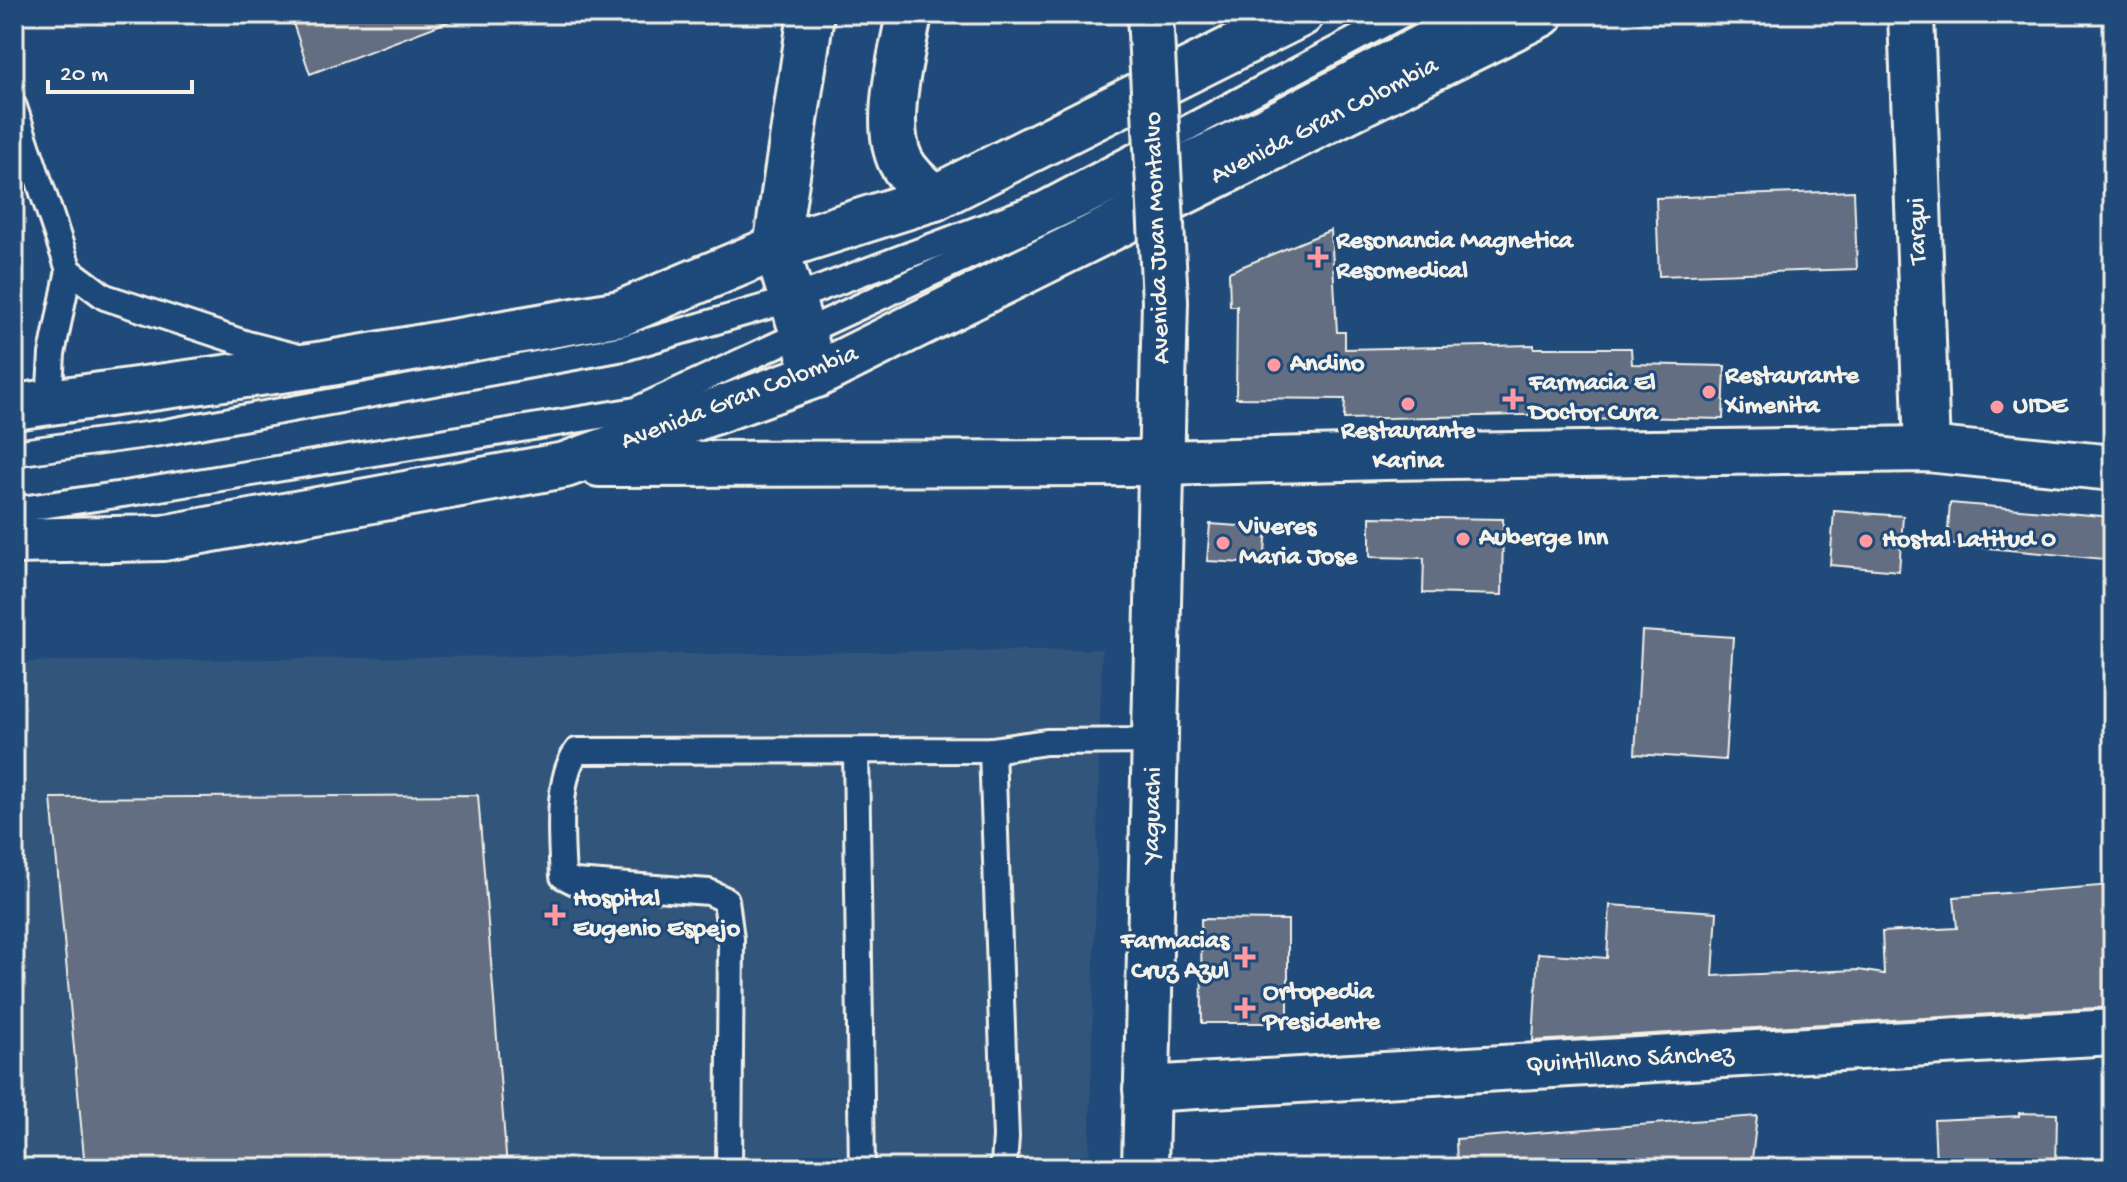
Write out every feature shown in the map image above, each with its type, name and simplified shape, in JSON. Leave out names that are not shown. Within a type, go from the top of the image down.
[{"type":"street","points":[[811,14],[776,248],[816,375]]},
{"type":"street","points":[[909,14],[892,118],[894,141],[901,163],[934,198]]},
{"type":"street","name":"Avenida Juan Montalvo","points":[[1150,14],[1165,301],[1161,463]]},
{"type":"street","points":[[32,406],[324,364],[621,313],[776,248],[934,198],[1301,14]]},
{"type":"street","name":"Avenida Gran Colombia","points":[[14,541],[163,538],[565,465],[816,375],[1541,14]]},
{"type":"street","name":"Tarqui","points":[[1911,14],[1927,449]]},
{"type":"street","points":[[565,465],[1161,463],[1401,456],[1927,449],[2113,468]]},
{"type":"street","name":"Yaguachi","points":[[1145,1168],[1161,463]]},
{"type":"street","name":"Quintillano Sánchez","points":[[1146,1089],[2113,1032]]},
{"type":"lane","points":[[14,510],[636,410],[798,315],[1042,205],[1403,14]]},
{"type":"lane","points":[[14,453],[160,433],[798,315],[1261,121],[1465,14]]},
{"type":"lane","points":[[14,107],[69,270],[52,354],[32,406]]},
{"type":"lane","points":[[69,270],[105,297],[247,344],[324,364]]},
{"type":"lane","points":[[729,1168],[731,939],[726,900],[709,892],[575,882],[563,876],[563,791],[569,762],[577,751],[992,750],[1046,742],[1156,741]]},
{"type":"lane","points":[[992,750],[1006,1137],[1004,1164],[1000,1168]]},
{"type":"lane","points":[[856,751],[862,1168]]},
{"type":"shaded area","name":"Hospital Eugenio Espejo","points":[[1102,649],[1089,1168],[14,1168],[14,662]]},
{"type":"building","points":[[290,14],[457,14],[458,18],[310,74]]},
{"type":"building","points":[[1854,191],[1857,269],[1659,276],[1656,198]]},
{"type":"building","points":[[1331,230],[1337,332],[1345,332],[1345,349],[1534,345],[1534,348],[1631,348],[1632,364],[1725,366],[1723,419],[1632,417],[1574,420],[1574,414],[1344,419],[1345,399],[1236,398],[1237,306],[1230,306],[1229,272]]},
{"type":"building","points":[[1950,503],[2113,517],[2113,560],[1947,544]]},
{"type":"building","name":"Hostal Latitud 0","points":[[1834,511],[1903,516],[1899,571],[1830,565]]},
{"type":"building","name":"Auberge Inn","points":[[1370,517],[1503,519],[1502,595],[1423,593],[1424,558],[1370,557]]},
{"type":"building","points":[[1210,524],[1267,528],[1264,564],[1207,561]]},
{"type":"building","points":[[1642,631],[1733,637],[1725,760],[1635,754]]},
{"type":"building","points":[[478,795],[507,1168],[85,1168],[51,798]]},
{"type":"building","points":[[2113,885],[2113,1007],[1533,1041],[1538,953],[1607,958],[1610,905],[1717,912],[1713,976],[1858,970],[1884,974],[1882,932],[1957,928],[1954,897]]},
{"type":"building","name":"Farmacias Cruz Azul","points":[[1201,919],[1288,920],[1288,1023],[1202,1023]]},
{"type":"building","points":[[2019,1113],[2057,1114],[2056,1168],[2018,1168],[2018,1160],[1936,1163],[1934,1120],[2019,1116]]},
{"type":"building","points":[[1757,1116],[1751,1168],[1457,1168],[1456,1139]]},
{"type":"place","name":"Resonancia Magnetica Resomedical","points":[[1318,257]]},
{"type":"place","name":"Andino","points":[[1274,365]]},
{"type":"place","name":"Restaurante Ximenita","points":[[1709,392]]},
{"type":"place","name":"Farmacia El Doctor Cura","points":[[1513,399]]},
{"type":"place","name":"Restaurante Karina","points":[[1408,404]]},
{"type":"place","name":"UIDE","points":[[1997,407]]},
{"type":"place","name":"Auberge Inn","points":[[1463,539]]},
{"type":"place","name":"Hostal Latitud 0","points":[[1866,541]]},
{"type":"place","name":"Viveres Maria Jose","points":[[1223,543]]},
{"type":"place","name":"Hospital Eugenio Espejo","points":[[555,915]]},
{"type":"place","name":"Farmacias Cruz Azul","points":[[1245,957]]},
{"type":"place","name":"Ortopedia Presidente","points":[[1245,1008]]}]
